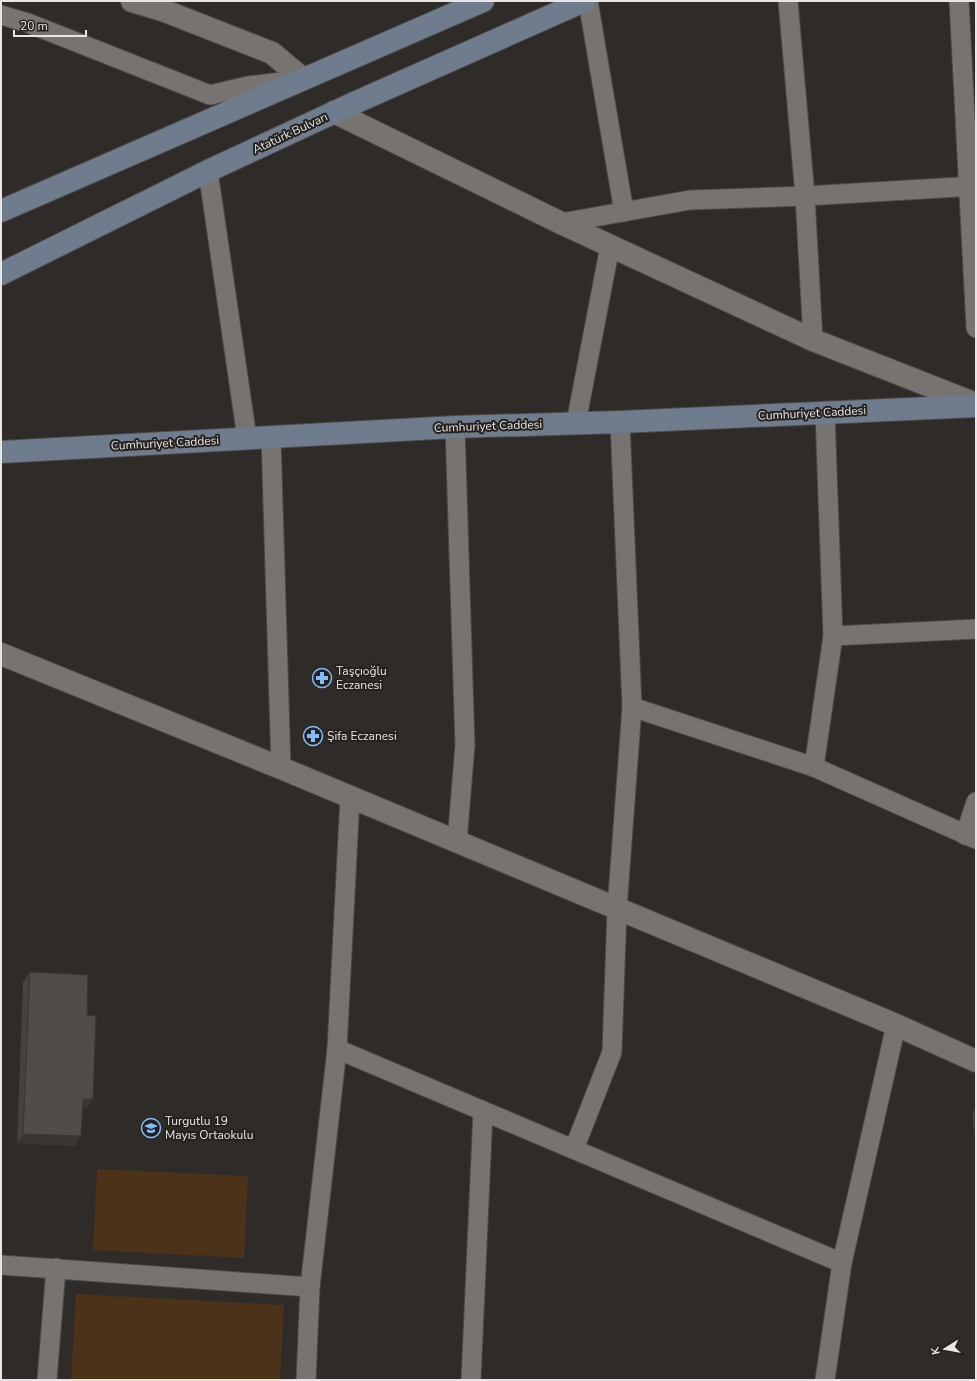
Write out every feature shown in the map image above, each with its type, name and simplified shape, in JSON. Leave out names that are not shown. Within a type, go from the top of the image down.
[{"type":"main road","points":[[1,211],[484,1]]},
{"type":"main road","name":"Atatürk Bulvarı","points":[[1,274],[208,171],[334,112],[584,1]]},
{"type":"main road","name":"Cumhuriyet Caddesi","points":[[1,452],[456,427],[620,422],[976,405]]},
{"type":"street","points":[[132,1],[165,11],[272,53],[302,79]]},
{"type":"street","points":[[588,1],[624,212]]},
{"type":"street","points":[[788,1],[805,196],[814,340]]},
{"type":"street","points":[[959,1],[973,186],[976,328]]},
{"type":"street","points":[[1,15],[28,23],[210,95],[248,86],[302,79]]},
{"type":"street","points":[[334,112],[561,223],[814,340],[976,405]]},
{"type":"street","points":[[208,171],[247,438]]},
{"type":"street","points":[[561,223],[690,200],[805,196],[973,186]]},
{"type":"street","points":[[576,423],[610,246]]},
{"type":"street","points":[[814,767],[833,636],[825,413]]},
{"type":"street","points":[[574,1149],[612,1052],[618,909],[632,707],[620,422]]},
{"type":"street","points":[[456,427],[464,745],[457,842]]},
{"type":"street","points":[[271,437],[281,768]]},
{"type":"street","points":[[833,636],[976,629]]},
{"type":"street","points":[[1,654],[281,768],[896,1025],[976,1061]]},
{"type":"street","points":[[632,707],[814,767],[970,837],[976,802]]},
{"type":"street","points":[[306,1380],[310,1287],[337,1049],[350,797]]},
{"type":"street","points":[[825,1380],[842,1263],[896,1025]]},
{"type":"street","points":[[337,1049],[842,1263]]},
{"type":"street","points":[[471,1380],[483,1111]]},
{"type":"street","points":[[1,1265],[310,1287]]},
{"type":"street","points":[[47,1380],[56,1268]]},
{"type":"shaded area","points":[[97,1169],[248,1176],[244,1258],[93,1250]]},
{"type":"shaded area","points":[[76,1294],[284,1305],[280,1380],[71,1380]]},
{"type":"building","points":[[30,972],[88,975],[87,1015],[96,1016],[93,1099],[83,1099],[81,1136],[23,1134]]},
{"type":"place","name":"Taşçıoğlu Eczanesi","points":[[322,678]]},
{"type":"place","name":"Şifa Eczanesi","points":[[313,736]]},
{"type":"place","name":"Turgutlu 19 Mayıs Ortaokulu","points":[[151,1128]]}]
